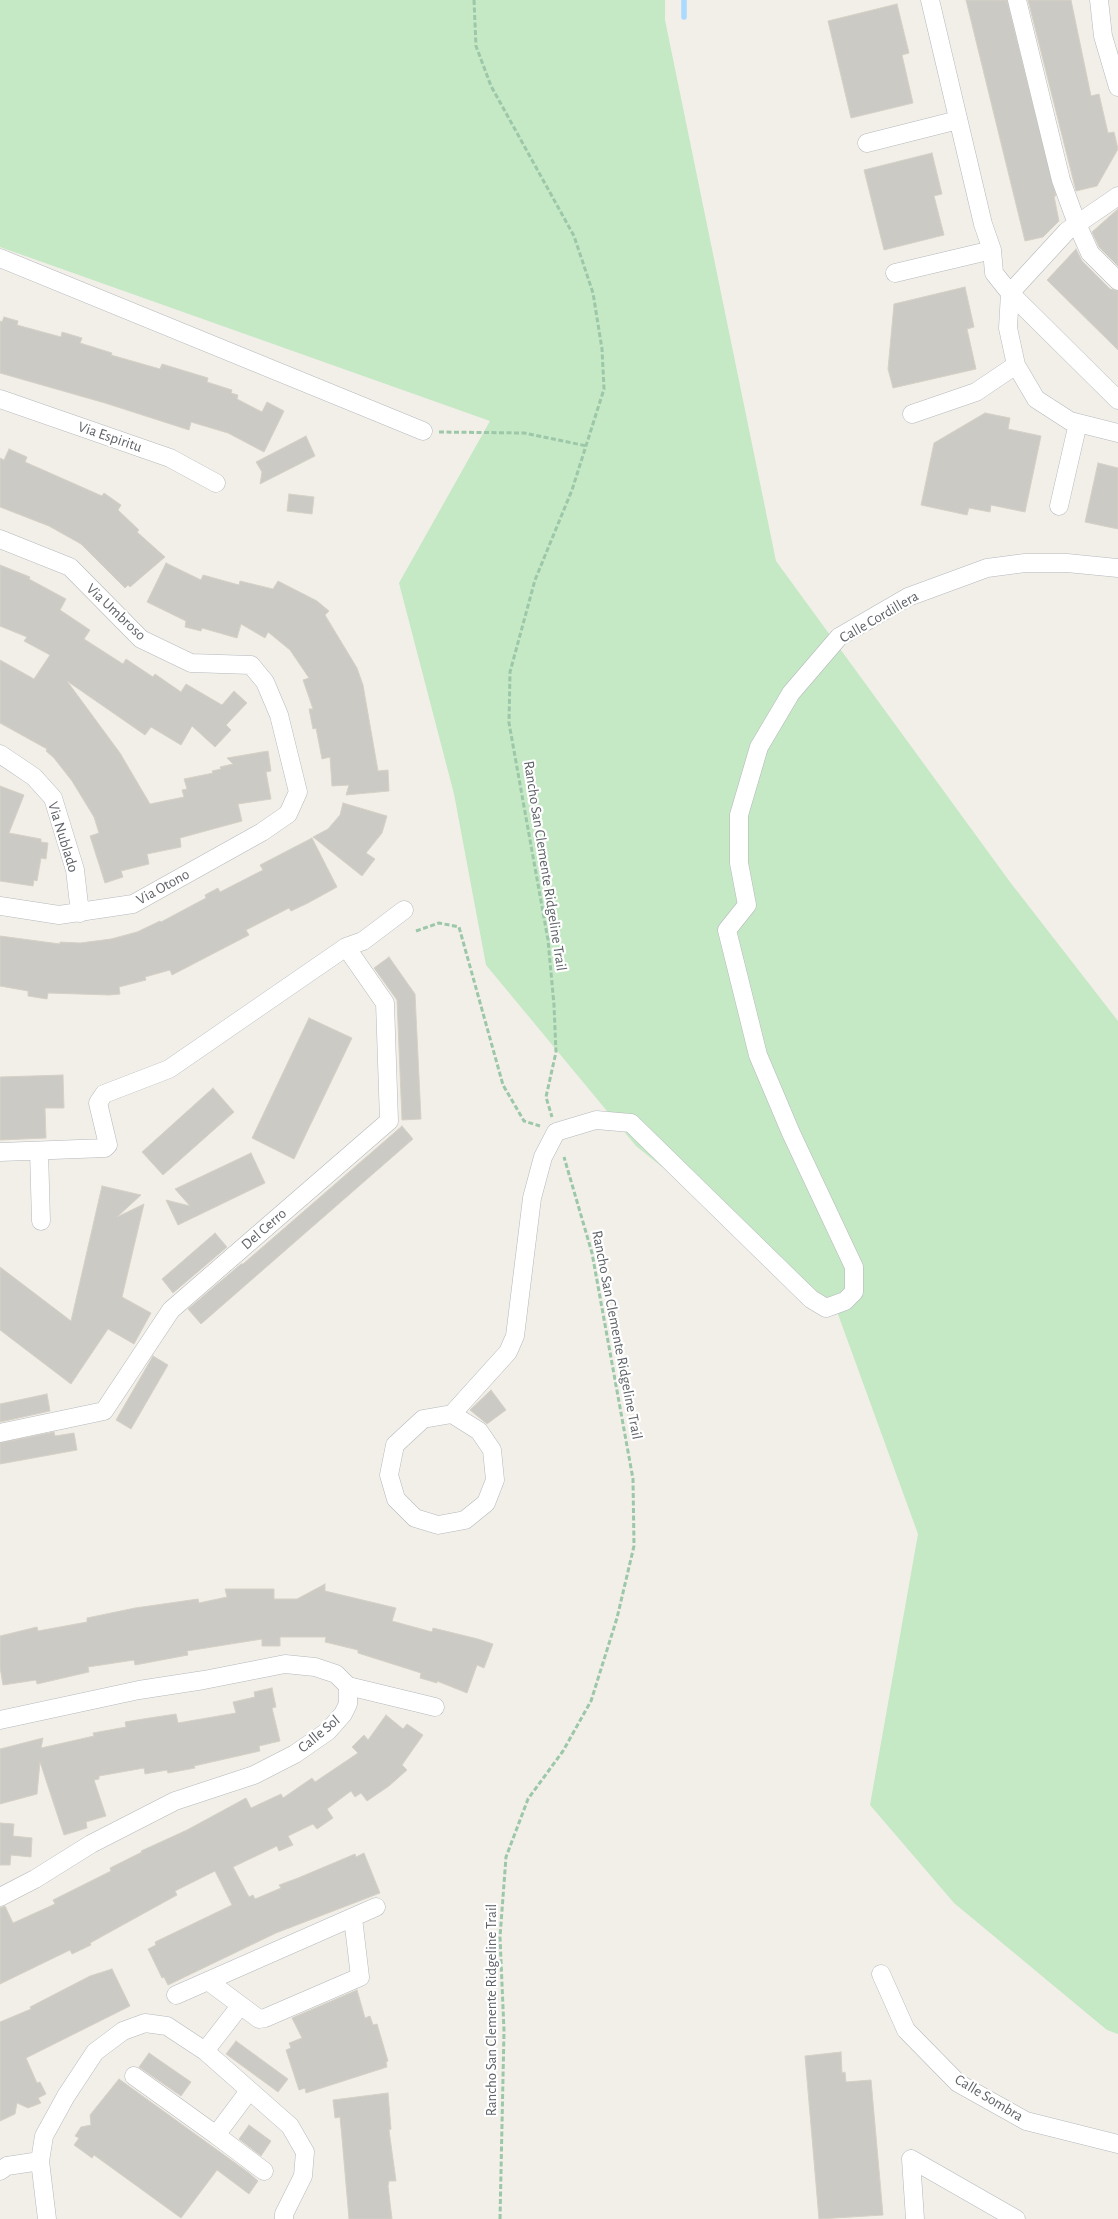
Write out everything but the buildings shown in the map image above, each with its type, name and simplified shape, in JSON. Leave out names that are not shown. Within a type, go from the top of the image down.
[{"type":"street","points":[[930,0],[983,224],[992,250],[994,273],[1010,293],[1118,400]]},
{"type":"street","points":[[1017,0],[1061,180],[1090,253],[1118,281]]},
{"type":"street","points":[[1099,0],[1103,36],[1118,87]]},
{"type":"street","points":[[867,143],[958,120]]},
{"type":"street","points":[[1118,196],[1068,231],[1010,293],[1008,328],[1016,365],[1036,399],[1070,421],[1118,433]]},
{"type":"street","points":[[895,273],[992,250]]},
{"type":"street","points":[[0,258],[423,431]]},
{"type":"street","points":[[912,414],[976,392],[1016,365]]},
{"type":"street","name":"Via Espiritu","points":[[0,400],[170,458],[216,482]]},
{"type":"street","points":[[1058,506],[1078,423]]},
{"type":"street","name":"Via Umbroso","points":[[0,538],[70,567],[141,639],[191,663],[251,665],[265,682],[279,715],[298,792]]},
{"type":"street","name":"Calle Cordillera","points":[[556,1132],[596,1120],[631,1123],[811,1299],[826,1308],[845,1301],[854,1292],[854,1267],[791,1133],[758,1055],[727,930],[747,905],[739,863],[739,815],[759,747],[791,693],[839,637],[908,597],[987,568],[1025,563],[1067,563],[1118,568]]},
{"type":"street","name":"Via Nublado","points":[[0,754],[34,777],[53,798],[75,870],[80,913]]},
{"type":"street","name":"Via Otono","points":[[0,906],[60,915],[133,904],[253,837],[288,814],[298,792]]},
{"type":"street","points":[[0,1152],[105,1148],[108,1145],[98,1103],[104,1094],[169,1069],[346,947],[363,941],[404,910]]},
{"type":"street","name":"Del Cerro","points":[[0,1433],[104,1411],[171,1310],[389,1121],[385,1002],[346,947]]},
{"type":"street","points":[[452,1414],[479,1431],[492,1450],[496,1480],[486,1502],[465,1520],[438,1525],[415,1518],[396,1499],[389,1475],[395,1445],[423,1420],[452,1414],[508,1352],[515,1336],[532,1198],[543,1157],[556,1132]]},
{"type":"street","points":[[39,1151],[41,1221]]},
{"type":"street","points":[[0,1720],[139,1690],[204,1680],[285,1664],[314,1667],[336,1674],[348,1686],[436,1707]]},
{"type":"street","name":"Calle Sol","points":[[0,1897],[35,1879],[91,1844],[175,1801],[254,1775],[295,1754],[328,1731],[343,1714],[348,1704],[348,1686]]},
{"type":"street","points":[[176,1995],[376,1907]]},
{"type":"street","points":[[208,1981],[259,2019],[360,1977],[352,1918]]},
{"type":"street","name":"Calle Sombra","points":[[881,1974],[906,2030],[958,2083],[1026,2121],[1118,2144]]},
{"type":"street","points":[[205,2051],[240,2006]]},
{"type":"street","points":[[47,2219],[40,2161],[44,2136],[66,2096],[95,2052],[123,2031],[145,2023],[168,2026],[205,2051],[290,2126],[305,2152],[303,2176],[284,2214],[284,2219]]},
{"type":"street","points":[[134,2076],[264,2171]]},
{"type":"street","points":[[216,2135],[249,2091]]},
{"type":"street","points":[[915,2219],[911,2159],[1016,2219]]},
{"type":"street","points":[[0,2171],[7,2166],[40,2161]]},
{"type":"path","name":"Rancho San Clemente Ridgeline Trail","points":[[474,0],[476,46],[491,86],[574,236],[593,294],[602,349],[604,390],[587,446],[535,580],[510,672],[509,723],[548,940],[556,1052],[546,1097],[592,1253],[633,1479],[634,1546],[617,1618],[591,1701],[562,1751],[528,1799],[506,1857],[500,1937],[504,2031],[500,2219]]},
{"type":"path","points":[[423,431],[524,433],[587,446]]},
{"type":"path","points":[[416,931],[440,923],[459,927],[503,1085],[524,1121],[556,1132]]},
{"type":"green space","points":[[0,0],[665,0],[665,20],[776,561],[1010,882],[1118,1021],[1118,2034],[1107,2030],[954,1903],[870,1805],[918,1534],[835,1306],[636,1146],[486,965],[454,794],[399,583],[490,421],[0,247]]},
{"type":"waterway","points":[[684,0],[684,17]]}]
